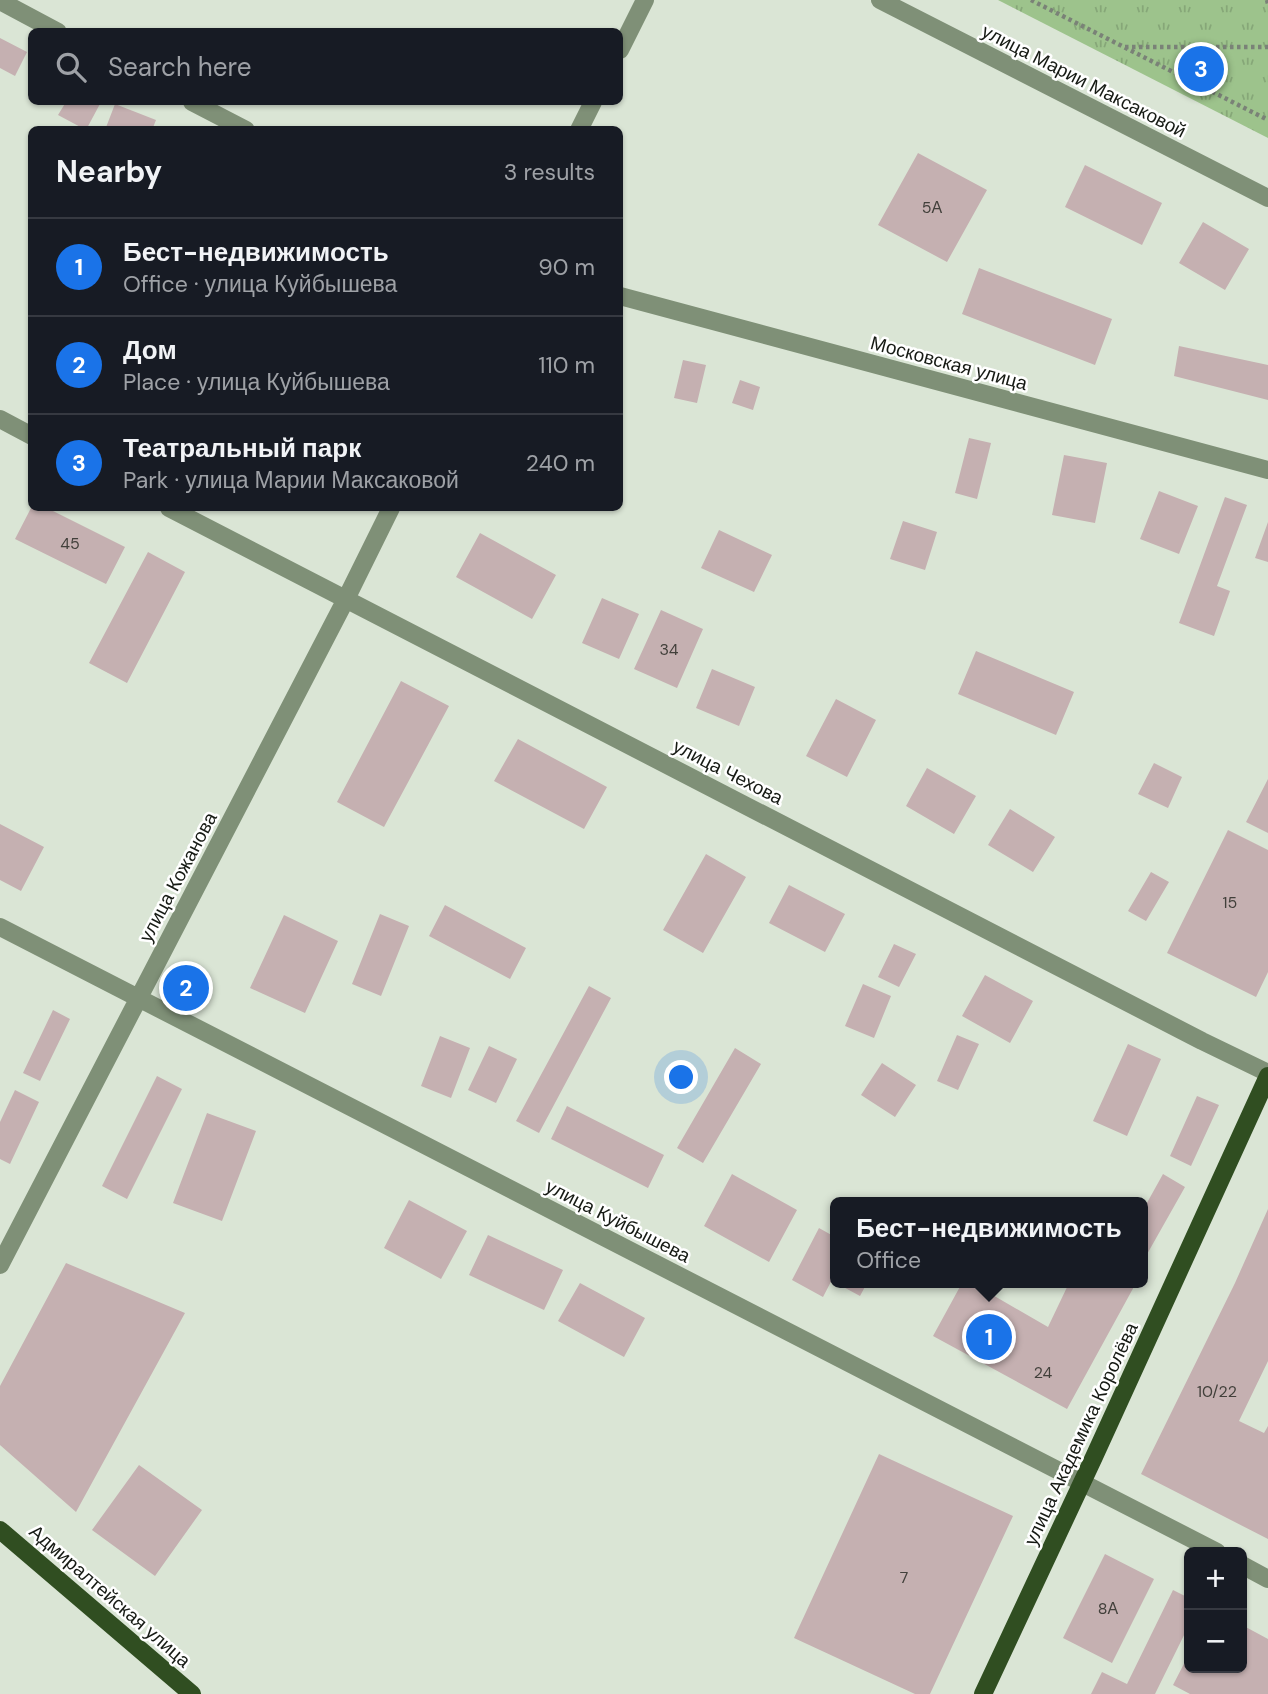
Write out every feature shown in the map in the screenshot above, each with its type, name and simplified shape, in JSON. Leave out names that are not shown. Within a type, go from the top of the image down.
[{"type":"main road","name":"улица Академика Королёва","points":[[983,1694],[1268,1074]]},
{"type":"main road","name":"Адмиралтейская улица","points":[[0,1530],[192,1694]]},
{"type":"street","points":[[623,44],[645,0]]},
{"type":"street","name":"улица Марии Максаковой","points":[[880,0],[1268,198]]},
{"type":"street","points":[[0,1],[51,28]]},
{"type":"street","points":[[198,105],[238,126]]},
{"type":"street","points":[[581,126],[592,105]]},
{"type":"street","name":"Московская улица","points":[[623,297],[1268,470]]},
{"type":"street","points":[[0,419],[28,434]]},
{"type":"street","name":"улица Чехова","points":[[175,511],[1268,1074]]},
{"type":"street","name":"улица Кожанова","points":[[0,1265],[390,511]]},
{"type":"street","name":"улица Куйбышева","points":[[0,928],[1207,1547]]},
{"type":"street","points":[[1247,1568],[1268,1579]]},
{"type":"path","points":[[1031,0],[1268,120]]},
{"type":"path","points":[[1124,47],[1268,47]]},
{"type":"green space","points":[[998,0],[1268,0],[1268,138]]},
{"type":"building","points":[[0,38],[27,52],[15,76],[0,68]]},
{"type":"building","points":[[64,105],[99,105],[88,126],[79,126],[58,115]]},
{"type":"building","points":[[115,105],[156,120],[154,126],[107,126]]},
{"type":"building","points":[[918,153],[987,190],[947,262],[878,225]]},
{"type":"building","points":[[1085,165],[1162,203],[1142,245],[1065,207]]},
{"type":"building","points":[[1203,222],[1249,249],[1225,290],[1179,263]]},
{"type":"building","points":[[979,268],[1112,319],[1095,365],[962,314]]},
{"type":"building","points":[[1179,346],[1268,365],[1268,400],[1174,376]]},
{"type":"building","points":[[683,360],[706,365],[697,403],[674,398]]},
{"type":"building","points":[[740,380],[760,387],[753,410],[732,403]]},
{"type":"building","points":[[969,438],[991,443],[977,499],[955,493]]},
{"type":"building","points":[[1064,455],[1107,463],[1095,523],[1052,515]]},
{"type":"building","points":[[1159,491],[1198,506],[1179,554],[1140,539]]},
{"type":"building","points":[[1225,497],[1247,505],[1217,586],[1230,591],[1214,636],[1179,623]]},
{"type":"building","points":[[29,511],[53,511],[125,547],[106,584],[15,539]]},
{"type":"building","points":[[903,521],[937,532],[925,570],[890,559]]},
{"type":"building","points":[[1268,522],[1268,562],[1255,558]]},
{"type":"building","points":[[719,530],[772,555],[754,592],[701,568]]},
{"type":"building","points":[[480,533],[556,575],[532,619],[456,577]]},
{"type":"building","points":[[148,552],[185,572],[127,683],[89,663]]},
{"type":"building","points":[[602,598],[639,614],[619,659],[582,643]]},
{"type":"building","points":[[661,610],[703,629],[677,688],[634,669]]},
{"type":"building","points":[[976,651],[1074,692],[1056,735],[958,694]]},
{"type":"building","points":[[712,669],[755,687],[739,726],[696,708]]},
{"type":"building","points":[[401,681],[449,706],[384,827],[337,802]]},
{"type":"building","points":[[836,699],[876,720],[847,777],[806,756]]},
{"type":"building","points":[[518,739],[607,787],[584,829],[494,781]]},
{"type":"building","points":[[1154,763],[1182,777],[1168,808],[1138,794]]},
{"type":"building","points":[[927,768],[976,796],[954,834],[906,806]]},
{"type":"building","points":[[1268,779],[1268,833],[1246,822]]},
{"type":"building","points":[[1010,809],[1055,837],[1033,872],[988,845]]},
{"type":"building","points":[[0,824],[44,847],[21,891],[0,880]]},
{"type":"building","points":[[1228,830],[1268,850],[1268,972],[1256,997],[1167,953]]},
{"type":"building","points":[[706,854],[746,877],[703,953],[663,930]]},
{"type":"building","points":[[1151,872],[1169,882],[1146,921],[1128,911]]},
{"type":"building","points":[[789,885],[845,914],[825,952],[769,923]]},
{"type":"building","points":[[445,905],[526,948],[510,979],[429,936]]},
{"type":"building","points":[[380,914],[409,926],[381,996],[352,984]]},
{"type":"building","points":[[284,915],[338,941],[305,1013],[250,988]]},
{"type":"building","points":[[894,944],[916,954],[899,987],[878,977]]},
{"type":"building","points":[[985,975],[1033,1001],[1010,1043],[962,1016]]},
{"type":"building","points":[[863,984],[891,996],[874,1038],[845,1026]]},
{"type":"building","points":[[589,986],[611,998],[539,1133],[516,1121]]},
{"type":"building","points":[[53,1010],[70,1019],[40,1081],[23,1073]]},
{"type":"building","points":[[957,1035],[979,1044],[958,1090],[937,1081]]},
{"type":"building","points":[[440,1036],[470,1048],[451,1098],[421,1086]]},
{"type":"building","points":[[1128,1044],[1161,1059],[1127,1136],[1093,1121]]},
{"type":"building","points":[[489,1046],[517,1059],[496,1103],[468,1090]]},
{"type":"building","points":[[735,1048],[761,1064],[703,1163],[677,1148]]},
{"type":"building","points":[[882,1063],[916,1085],[895,1117],[861,1095]]},
{"type":"building","points":[[157,1076],[182,1089],[127,1199],[102,1186]]},
{"type":"building","points":[[15,1090],[39,1102],[10,1164],[0,1159],[0,1122]]},
{"type":"building","points":[[1197,1096],[1219,1105],[1191,1166],[1170,1156]]},
{"type":"building","points":[[567,1106],[664,1155],[648,1188],[551,1139]]},
{"type":"building","points":[[207,1113],[256,1131],[222,1221],[173,1203]]},
{"type":"building","points":[[732,1174],[797,1210],[769,1262],[704,1226]]},
{"type":"building","points":[[1163,1174],[1185,1187],[1148,1252],[1148,1201]]},
{"type":"building","points":[[409,1200],[467,1231],[441,1279],[384,1248]]},
{"type":"building","points":[[1268,1209],[1268,1361],[1239,1421],[1264,1433],[1268,1426],[1268,1539],[1141,1474],[1235,1283]]},
{"type":"building","points":[[819,1228],[830,1234],[830,1284],[823,1297],[792,1280]]},
{"type":"building","points":[[488,1235],[563,1270],[544,1310],[469,1275]]},
{"type":"building","points":[[66,1263],[185,1313],[76,1512],[0,1445],[0,1386]]},
{"type":"building","points":[[580,1283],[645,1318],[624,1357],[558,1321]]},
{"type":"building","points":[[845,1288],[864,1288],[860,1296]]},
{"type":"building","points":[[959,1288],[981,1288],[1048,1327],[1067,1288],[1133,1288],[1067,1409],[933,1336]]},
{"type":"building","points":[[879,1454],[1013,1516],[930,1694],[915,1694],[794,1638]]},
{"type":"building","points":[[139,1465],[202,1510],[155,1576],[92,1530]]},
{"type":"building","points":[[1105,1554],[1154,1579],[1112,1663],[1063,1638]]},
{"type":"building","points":[[1173,1590],[1184,1596],[1184,1635],[1155,1694],[1091,1694],[1102,1672],[1127,1684]]},
{"type":"building","points":[[1247,1628],[1268,1639],[1268,1694],[1190,1694],[1173,1685],[1184,1664],[1184,1673],[1247,1673]]},
{"type":"place","name":"Театральный парк","points":[[1201,69]]},
{"type":"place","name":"Дом","points":[[186,988]]},
{"type":"place","name":"Бест-недвижимость","points":[[989,1337]]}]
